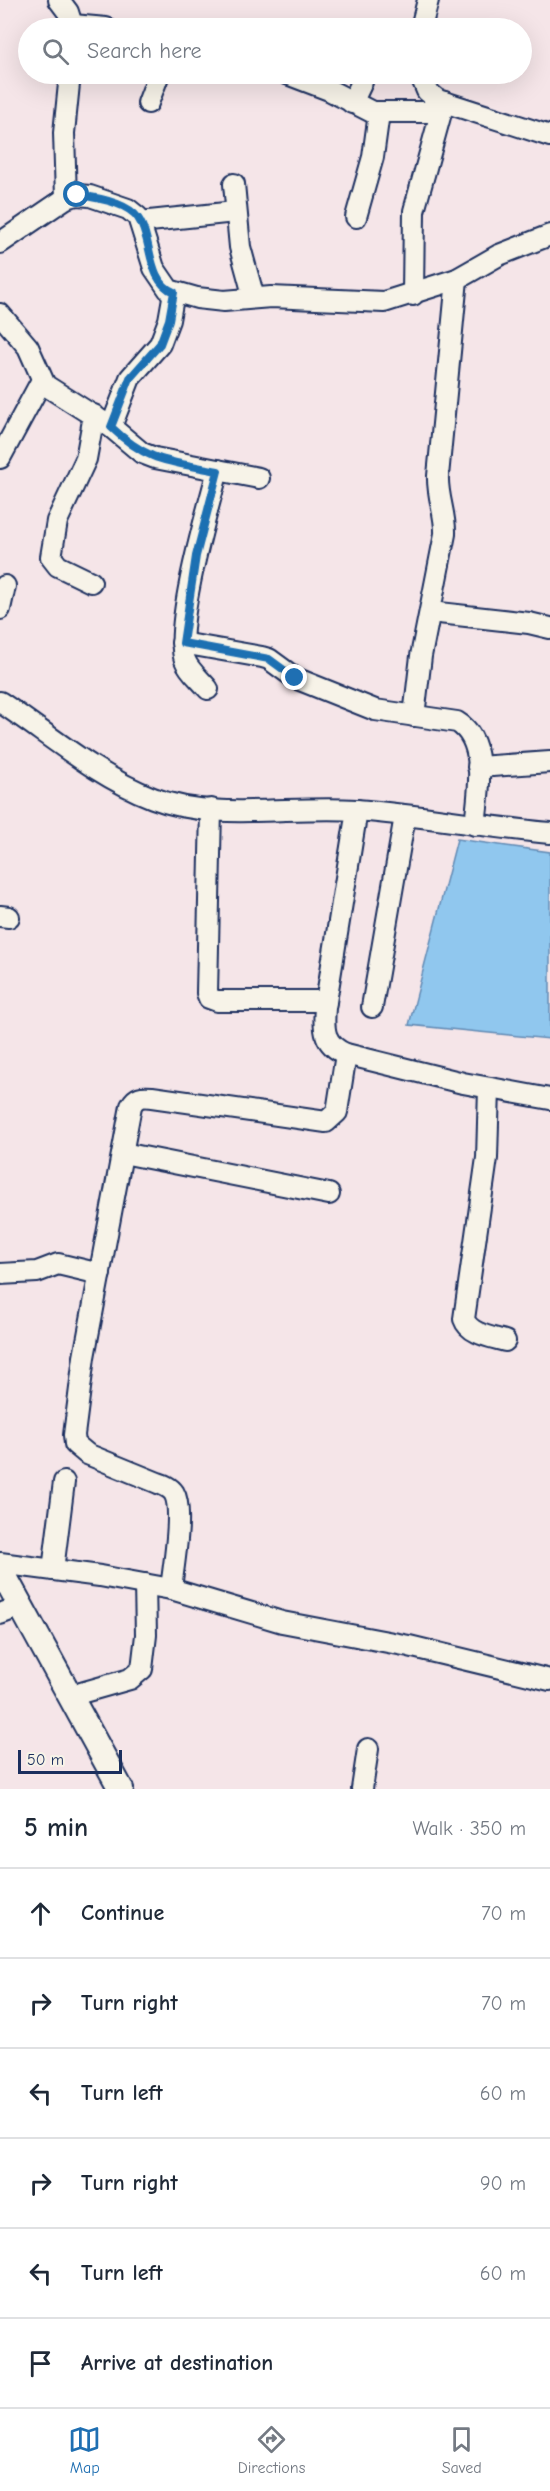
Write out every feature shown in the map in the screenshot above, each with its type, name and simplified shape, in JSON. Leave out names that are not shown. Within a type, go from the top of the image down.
[{"type":"main road","points":[[0,1565],[11,1610],[70,1696],[122,1789]]},
{"type":"street","points":[[59,0],[68,18]]},
{"type":"street","points":[[424,18],[428,0]]},
{"type":"street","points":[[66,198],[64,133],[69,84]]},
{"type":"street","points":[[148,103],[155,84]]},
{"type":"street","points":[[313,84],[379,113],[443,107],[550,135]]},
{"type":"street","points":[[352,103],[361,84]]},
{"type":"street","points":[[425,84],[443,107]]},
{"type":"street","points":[[412,295],[414,211],[443,107]]},
{"type":"street","points":[[356,217],[373,157],[379,113]]},
{"type":"street","points":[[234,184],[240,247],[254,298]]},
{"type":"street","points":[[0,243],[66,198],[77,195],[90,196],[128,209],[140,222],[154,268],[161,281],[174,292],[224,301],[254,298],[302,298],[368,303],[384,302],[412,295],[457,279],[499,255],[550,235]]},
{"type":"street","points":[[140,222],[235,212]]},
{"type":"street","points":[[414,716],[421,656],[446,525],[437,490],[457,279]]},
{"type":"street","points":[[111,427],[130,378],[160,344],[169,320],[174,292]]},
{"type":"street","points":[[0,314],[28,347],[42,380],[54,392],[94,415],[142,453],[155,458],[259,478]]},
{"type":"street","points":[[0,459],[42,380]]},
{"type":"street","points":[[91,582],[58,567],[51,557],[57,520],[86,459],[94,415]]},
{"type":"street","points":[[208,688],[186,663],[183,643],[196,556],[218,471]]},
{"type":"street","points":[[0,609],[5,586]]},
{"type":"street","points":[[430,612],[529,623],[550,628]]},
{"type":"street","points":[[183,643],[269,659],[295,678],[375,710],[457,722],[464,726],[474,744],[478,767],[476,825]]},
{"type":"street","points":[[0,702],[89,764],[130,788],[155,799],[211,809],[357,810],[550,833]]},
{"type":"street","points":[[478,767],[550,762]]},
{"type":"street","points":[[211,809],[207,993],[210,999],[217,1001],[326,1001]]},
{"type":"street","points":[[357,810],[326,1001],[324,1034],[336,1050],[346,1054],[489,1088],[550,1099]]},
{"type":"street","points":[[372,1007],[405,816]]},
{"type":"street","points":[[171,1589],[178,1516],[175,1494],[158,1483],[87,1454],[75,1443],[84,1357],[131,1106],[134,1100],[141,1096],[326,1122],[337,1112],[346,1054]]},
{"type":"street","points":[[489,1088],[487,1158],[464,1319],[466,1326],[474,1332],[505,1341]]},
{"type":"street","points":[[123,1153],[329,1194]]},
{"type":"street","points":[[0,1274],[37,1272],[58,1264],[100,1274]]},
{"type":"street","points":[[53,1570],[64,1482]]},
{"type":"street","points":[[0,1565],[53,1570],[171,1589],[282,1622],[408,1646],[550,1680]]},
{"type":"street","points":[[70,1696],[130,1679],[142,1669],[146,1635],[145,1584]]},
{"type":"street","points":[[363,1789],[368,1749]]},
{"type":"water","points":[[457,839],[550,852],[550,1039],[409,1025]]},
{"type":"route","points":[[77,195],[90,196],[128,209],[138,217],[154,268],[161,281],[174,292],[169,320],[160,344],[130,378],[111,427],[142,453],[155,458],[218,471],[196,556],[185,614],[183,643],[269,659],[295,678]]}]
